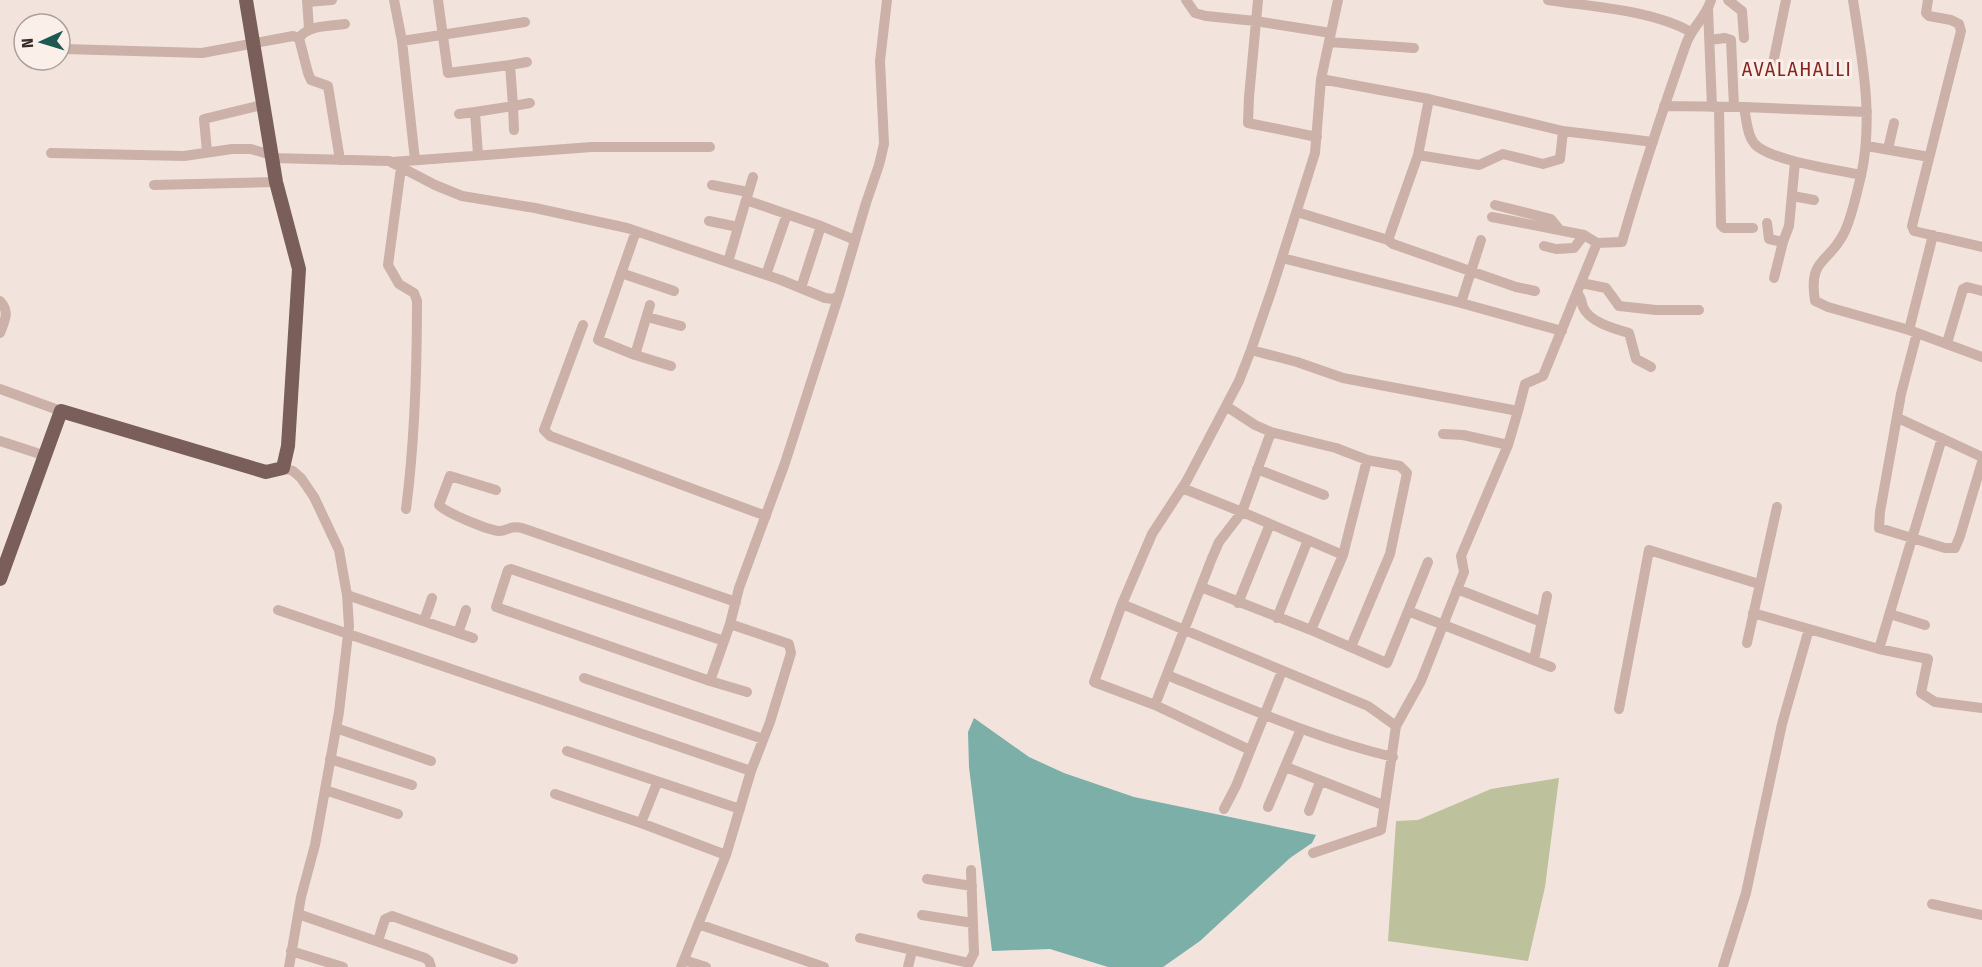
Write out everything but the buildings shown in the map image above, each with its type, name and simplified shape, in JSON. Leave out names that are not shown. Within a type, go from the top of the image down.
[{"type":"main road","points":[[0,579],[3,562],[61,411],[266,472],[284,468],[288,446],[299,269],[276,183],[246,0]]},
{"type":"street","points":[[309,29],[307,1],[332,0]]},
{"type":"street","points":[[394,0],[402,41],[415,160]]},
{"type":"street","points":[[438,0],[448,73],[527,62]]},
{"type":"street","points":[[710,681],[785,463],[879,165],[884,144],[880,61],[887,0]]},
{"type":"street","points":[[1186,0],[1195,13],[1206,16],[1255,21],[1330,37],[1414,48]]},
{"type":"street","points":[[1258,0],[1248,123],[1317,137]]},
{"type":"street","points":[[1250,750],[1155,705],[1094,682],[1122,604],[1152,534],[1182,488],[1226,406],[1251,350],[1315,153],[1316,116],[1321,79],[1338,0]]},
{"type":"street","points":[[1548,0],[1631,13],[1676,23],[1691,32]]},
{"type":"street","points":[[1728,0],[1742,11],[1744,38]]},
{"type":"street","points":[[1772,69],[1786,0]]},
{"type":"street","points":[[1853,0],[1863,62],[1867,146],[1844,234],[1815,270],[1813,286],[1815,301],[1828,308],[1913,332],[1982,357]]},
{"type":"street","points":[[1928,0],[1926,13],[1929,16],[1951,20],[1959,24],[1961,31],[1912,226],[1914,231],[1982,247]]},
{"type":"street","points":[[1492,218],[1559,229],[1584,235],[1597,243],[1622,242],[1664,106],[1691,32],[1710,5]]},
{"type":"street","points":[[1710,5],[1721,225],[1730,229],[1753,228]]},
{"type":"street","points":[[402,41],[525,22]]},
{"type":"street","points":[[340,160],[328,86],[311,80],[299,38],[309,29],[345,24]]},
{"type":"street","points":[[72,49],[202,53],[293,36],[299,38]]},
{"type":"street","points":[[1710,40],[1725,38],[1731,40],[1739,107],[1753,142],[1759,148],[1795,162],[1861,175]]},
{"type":"street","points":[[510,65],[513,130]]},
{"type":"street","points":[[1321,79],[1429,99],[1563,131],[1653,142]]},
{"type":"street","points":[[1388,240],[1418,155],[1429,99]]},
{"type":"street","points":[[459,114],[530,103]]},
{"type":"street","points":[[207,152],[204,119],[262,105]]},
{"type":"street","points":[[1664,106],[1867,112]]},
{"type":"street","points":[[475,112],[478,155]]},
{"type":"street","points":[[1888,149],[1894,123]]},
{"type":"street","points":[[1418,155],[1479,165],[1503,154],[1543,164],[1560,159],[1563,131]]},
{"type":"street","points":[[1867,146],[1929,157]]},
{"type":"street","points":[[51,153],[184,156],[232,148],[251,149],[271,157],[396,165],[415,160],[592,147],[710,147]]},
{"type":"street","points":[[1774,278],[1782,242],[1789,226],[1795,162]]},
{"type":"street","points":[[396,165],[462,196],[535,208],[636,231],[766,275],[825,298],[834,299],[839,296]]},
{"type":"street","points":[[396,165],[388,264],[399,284],[414,293],[417,301],[417,387],[413,452],[406,509]]},
{"type":"street","points":[[728,262],[753,177]]},
{"type":"street","points":[[154,185],[276,183]]},
{"type":"street","points":[[712,185],[747,196],[855,240]]},
{"type":"street","points":[[1792,196],[1814,200]]},
{"type":"street","points":[[1495,205],[1551,219],[1559,229]]},
{"type":"street","points":[[1297,212],[1388,240],[1393,244],[1516,287],[1535,291]]},
{"type":"street","points":[[766,275],[787,214]]},
{"type":"street","points":[[708,221],[738,228]]},
{"type":"street","points":[[1767,223],[1768,239],[1782,242]]},
{"type":"street","points":[[801,288],[821,226]]},
{"type":"street","points":[[598,340],[636,231]]},
{"type":"street","points":[[1545,246],[1556,249],[1574,248],[1584,235]]},
{"type":"street","points":[[1933,235],[1901,394],[1879,528],[1945,548],[1955,548],[1982,462]]},
{"type":"street","points":[[1461,303],[1481,240]]},
{"type":"street","points":[[1313,853],[1381,830],[1396,726],[1421,681],[1464,572],[1461,556],[1508,445],[1525,384],[1543,376],[1597,243]]},
{"type":"street","points":[[1282,258],[1562,331]]},
{"type":"street","points":[[621,273],[674,291]]},
{"type":"street","points":[[1947,343],[1963,289],[1967,287],[1982,291]]},
{"type":"street","points":[[1579,288],[1606,288],[1619,306],[1656,310],[1699,310]]},
{"type":"street","points":[[1579,288],[1583,308],[1601,325],[1629,333],[1636,359],[1651,367]]},
{"type":"street","points":[[0,301],[6,309],[7,316],[0,333]]},
{"type":"street","points":[[635,355],[650,305]]},
{"type":"street","points":[[647,317],[681,326]]},
{"type":"street","points":[[671,366],[598,340],[581,329],[544,430],[550,436],[766,516]]},
{"type":"street","points":[[1251,350],[1297,362],[1343,378],[1518,411]]},
{"type":"street","points":[[0,389],[61,411]]},
{"type":"street","points":[[1226,406],[1255,425],[1271,432],[1336,448],[1367,460],[1400,466],[1407,473],[1390,554],[1351,647]]},
{"type":"street","points":[[1898,418],[1982,457]]},
{"type":"street","points":[[1155,705],[1219,542],[1242,512],[1271,432]]},
{"type":"street","points":[[1443,434],[1463,435],[1508,445]]},
{"type":"street","points":[[1879,649],[1942,438]]},
{"type":"street","points":[[0,441],[45,456]]},
{"type":"street","points":[[1311,630],[1343,555],[1367,460]]},
{"type":"street","points":[[284,468],[293,471],[301,478],[314,497],[339,550],[347,595],[349,634],[325,790],[289,967]]},
{"type":"street","points":[[1257,469],[1324,495]]},
{"type":"street","points":[[496,490],[450,476],[439,505],[450,514],[501,531],[514,526],[522,528],[736,602]]},
{"type":"street","points":[[1182,488],[1343,555]]},
{"type":"street","points":[[1747,643],[1777,507]]},
{"type":"street","points":[[1238,603],[1270,524]]},
{"type":"street","points":[[1277,618],[1308,540]]},
{"type":"street","points":[[1619,709],[1649,550],[1759,584]]},
{"type":"street","points":[[1201,588],[1311,630],[1387,663],[1428,562]]},
{"type":"street","points":[[724,642],[512,569],[508,570],[496,609],[747,692]]},
{"type":"street","points":[[1457,589],[1542,622]]},
{"type":"street","points":[[347,595],[473,638]]},
{"type":"street","points":[[1534,660],[1547,596]]},
{"type":"street","points":[[424,621],[432,598]]},
{"type":"street","points":[[1122,604],[1368,706],[1396,726]]},
{"type":"street","points":[[278,610],[751,771]]},
{"type":"street","points":[[458,633],[466,610]]},
{"type":"street","points":[[1408,611],[1551,667]]},
{"type":"street","points":[[1753,613],[1879,649],[1928,659],[1921,693],[1935,702],[1982,708]]},
{"type":"street","points":[[1890,614],[1925,625]]},
{"type":"street","points":[[706,967],[682,963],[726,855],[751,771],[791,653],[789,644],[730,624]]},
{"type":"street","points":[[1723,967],[1746,892],[1782,724],[1809,629]]},
{"type":"street","points":[[1224,809],[1236,786],[1282,670]]},
{"type":"street","points":[[1167,675],[1301,729],[1348,746],[1393,757]]},
{"type":"street","points":[[584,678],[763,739]]},
{"type":"street","points":[[336,728],[431,761]]},
{"type":"street","points":[[1268,807],[1301,729]]},
{"type":"street","points":[[567,751],[740,809]]},
{"type":"street","points":[[330,759],[412,785]]},
{"type":"street","points":[[1286,767],[1383,805]]},
{"type":"street","points":[[1309,811],[1320,782]]},
{"type":"street","points":[[641,823],[657,783]]},
{"type":"street","points":[[325,790],[398,814]]},
{"type":"street","points":[[555,794],[726,855]]},
{"type":"street","points":[[860,938],[969,963],[974,953],[971,870]]},
{"type":"street","points":[[927,879],[972,886]]},
{"type":"street","points":[[1932,904],[1982,915]]},
{"type":"street","points":[[298,914],[425,957],[430,967]]},
{"type":"street","points":[[922,915],[973,923]]},
{"type":"street","points":[[378,941],[385,919],[392,916],[513,959]]},
{"type":"street","points":[[698,924],[824,967]]},
{"type":"street","points":[[291,951],[343,967]]},
{"type":"street","points":[[908,967],[912,951]]},
{"type":"green space","points":[[1559,778],[1545,887],[1528,961],[1388,941],[1396,821],[1418,820],[1491,789]]},
{"type":"water","points":[[974,718],[1029,757],[1064,773],[1134,797],[1316,835],[1312,843],[1290,858],[1200,941],[1163,967],[1108,967],[1050,949],[992,951],[969,767],[968,732]]},
{"type":"district","name":"AVALAHALLI","points":[[1797,69]]}]
